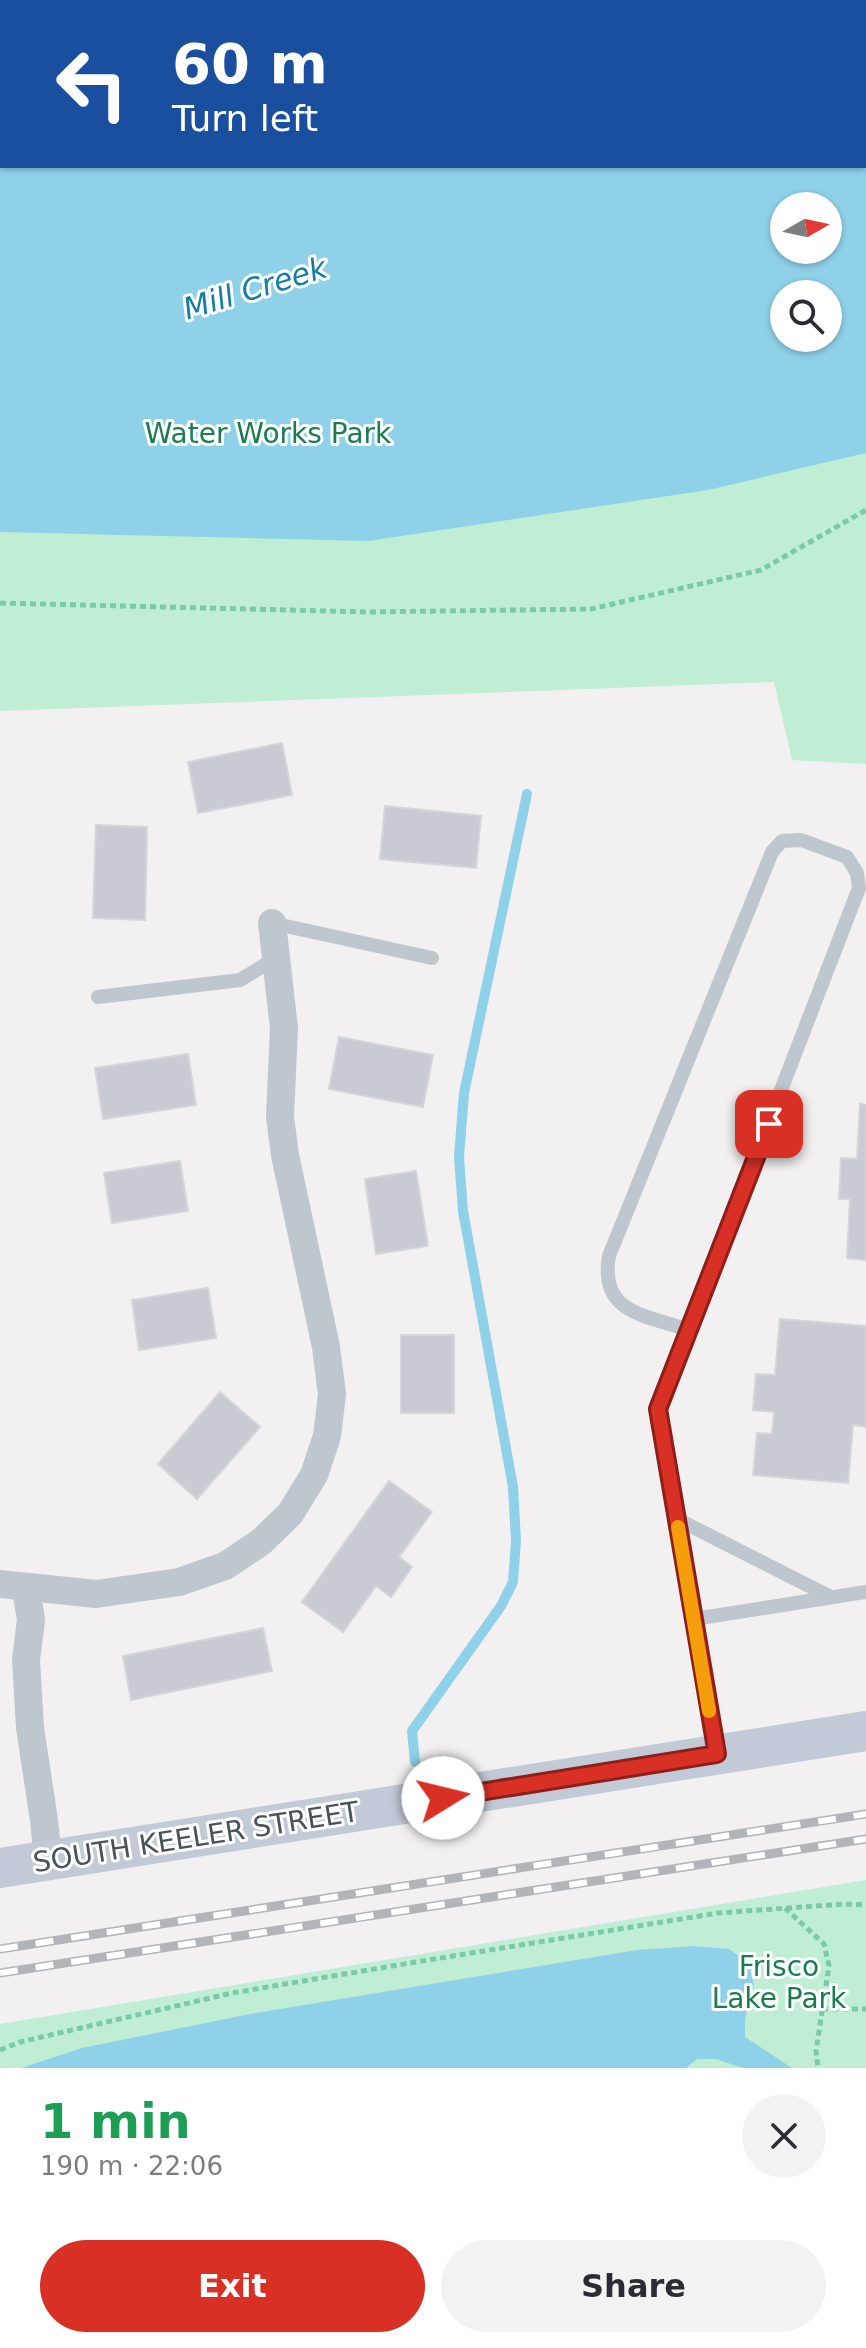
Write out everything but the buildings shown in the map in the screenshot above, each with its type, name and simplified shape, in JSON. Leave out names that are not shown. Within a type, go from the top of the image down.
[{"type":"street","points":[[13,1586],[96,1594],[179,1582],[225,1566],[261,1542],[290,1514],[314,1475],[327,1436],[332,1394],[326,1347],[280,1117],[284,1028],[272,923]]},
{"type":"street","points":[[13,1586],[31,1620],[26,1660],[30,1728],[48,1860]]},
{"type":"street","name":"SOUTH KEELER STREET","points":[[0,1868],[866,1731]]},
{"type":"lane","points":[[689,1330],[621,1306],[611,1291],[606,1273],[609,1256],[772,852],[782,841],[801,840],[847,857],[857,873],[859,888],[689,1330],[658,1409],[717,1754]]},
{"type":"lane","points":[[272,923],[432,958]]},
{"type":"lane","points":[[98,997],[240,980],[276,958]]},
{"type":"lane","points":[[677,1519],[831,1597]]},
{"type":"lane","points":[[694,1619],[866,1592]]},
{"type":"path","points":[[0,603],[368,612],[591,609],[761,570],[866,510]]},
{"type":"path","points":[[0,2050],[20,2042],[232,1993],[718,1913],[866,1905]]},
{"type":"path","points":[[785,1908],[824,1944],[829,1966],[816,2051],[818,2068]]},
{"type":"path","points":[[822,2009],[866,2009]]},
{"type":"green space","name":"Water Works Park","points":[[0,168],[866,168],[866,764],[792,760],[774,682],[0,711]]},
{"type":"green space","name":"Frisco Lake Park","points":[[866,1880],[866,2068],[0,2068],[0,2024]]},
{"type":"water","name":"Water Works Park","points":[[0,168],[866,168],[866,453],[708,490],[368,541],[0,532]]},
{"type":"water","points":[[694,1946],[729,1949],[748,1962],[754,1986],[745,2019],[745,2037],[792,2068],[743,2068],[716,2059],[697,2059],[686,2068],[21,2068],[82,2048],[250,2014],[637,1950]]},
{"type":"waterway","points":[[415,1762],[412,1731],[501,1606],[513,1582],[516,1541],[513,1487],[463,1211],[459,1157],[464,1093],[527,794]]},
{"type":"railway","points":[[0,1949],[866,1814]]},
{"type":"railway","points":[[0,1973],[866,1839]]},
{"type":"slow traffic","points":[[678,1527],[709,1711]]},
{"type":"route","points":[[443,1798],[717,1754],[658,1409],[769,1124]]},
{"type":"water label","name":"Mill Creek","points":[[255,288]]}]
